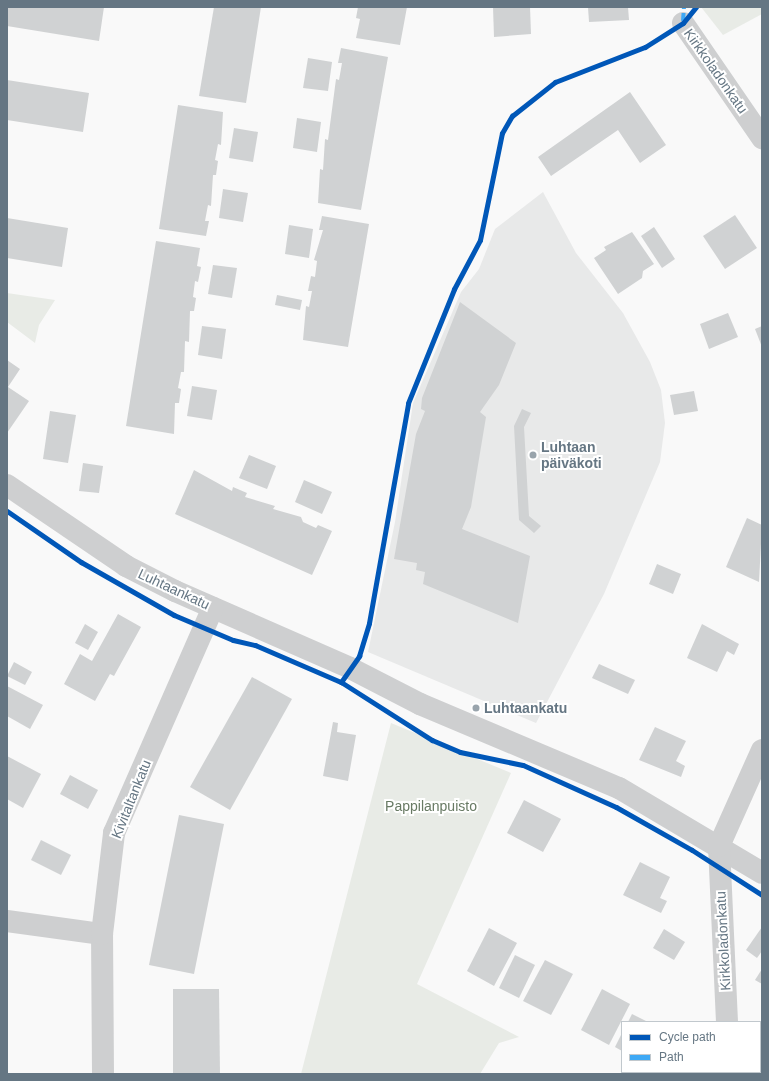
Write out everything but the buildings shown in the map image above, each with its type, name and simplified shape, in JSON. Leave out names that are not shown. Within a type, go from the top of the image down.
[{"type":"street","name":"Kirkkoladonkatu","points":[[683,23],[762,138]]},
{"type":"street","name":"Luhtaankatu","points":[[7,485],[112,558],[213,608],[350,668],[420,704],[619,788],[762,873]]},
{"type":"street","name":"Kivitaltankatu","points":[[103,1074],[102,934],[114,833],[213,608]]},
{"type":"street","name":"Kirkkoladonkatu","points":[[727,1021],[718,846],[762,750]]},
{"type":"street","points":[[7,921],[102,934]]},
{"type":"shaded area","name":"Luhtaan päiväkoti","points":[[543,192],[576,253],[623,313],[650,362],[661,390],[665,423],[660,462],[604,594],[536,723],[368,652],[395,522],[413,403],[461,292],[479,269],[495,229]]},
{"type":"green space","points":[[701,7],[762,7],[762,14],[723,35]]},
{"type":"green space","points":[[7,293],[55,300],[39,325],[35,343],[7,322]]},
{"type":"green space","name":"Pappilanpuisto","points":[[391,723],[511,773],[417,984],[519,1037],[499,1043],[480,1074],[301,1074]]},
{"type":"marked path","points":[[683,21],[684,7]]},
{"type":"cycle path","points":[[341,682],[359,656],[369,623],[408,403],[454,289],[480,240],[502,133],[512,116],[555,82],[645,47],[683,23],[696,7]]},
{"type":"cycle path","points":[[7,511],[81,562],[174,615],[233,640],[255,645],[341,682],[432,740],[460,752],[523,765],[616,807],[692,850],[762,895]]},
{"type":"place","name":"Luhtaan päiväkoti","points":[[533,455]]},
{"type":"place","name":"Luhtaankatu","points":[[476,708]]}]
